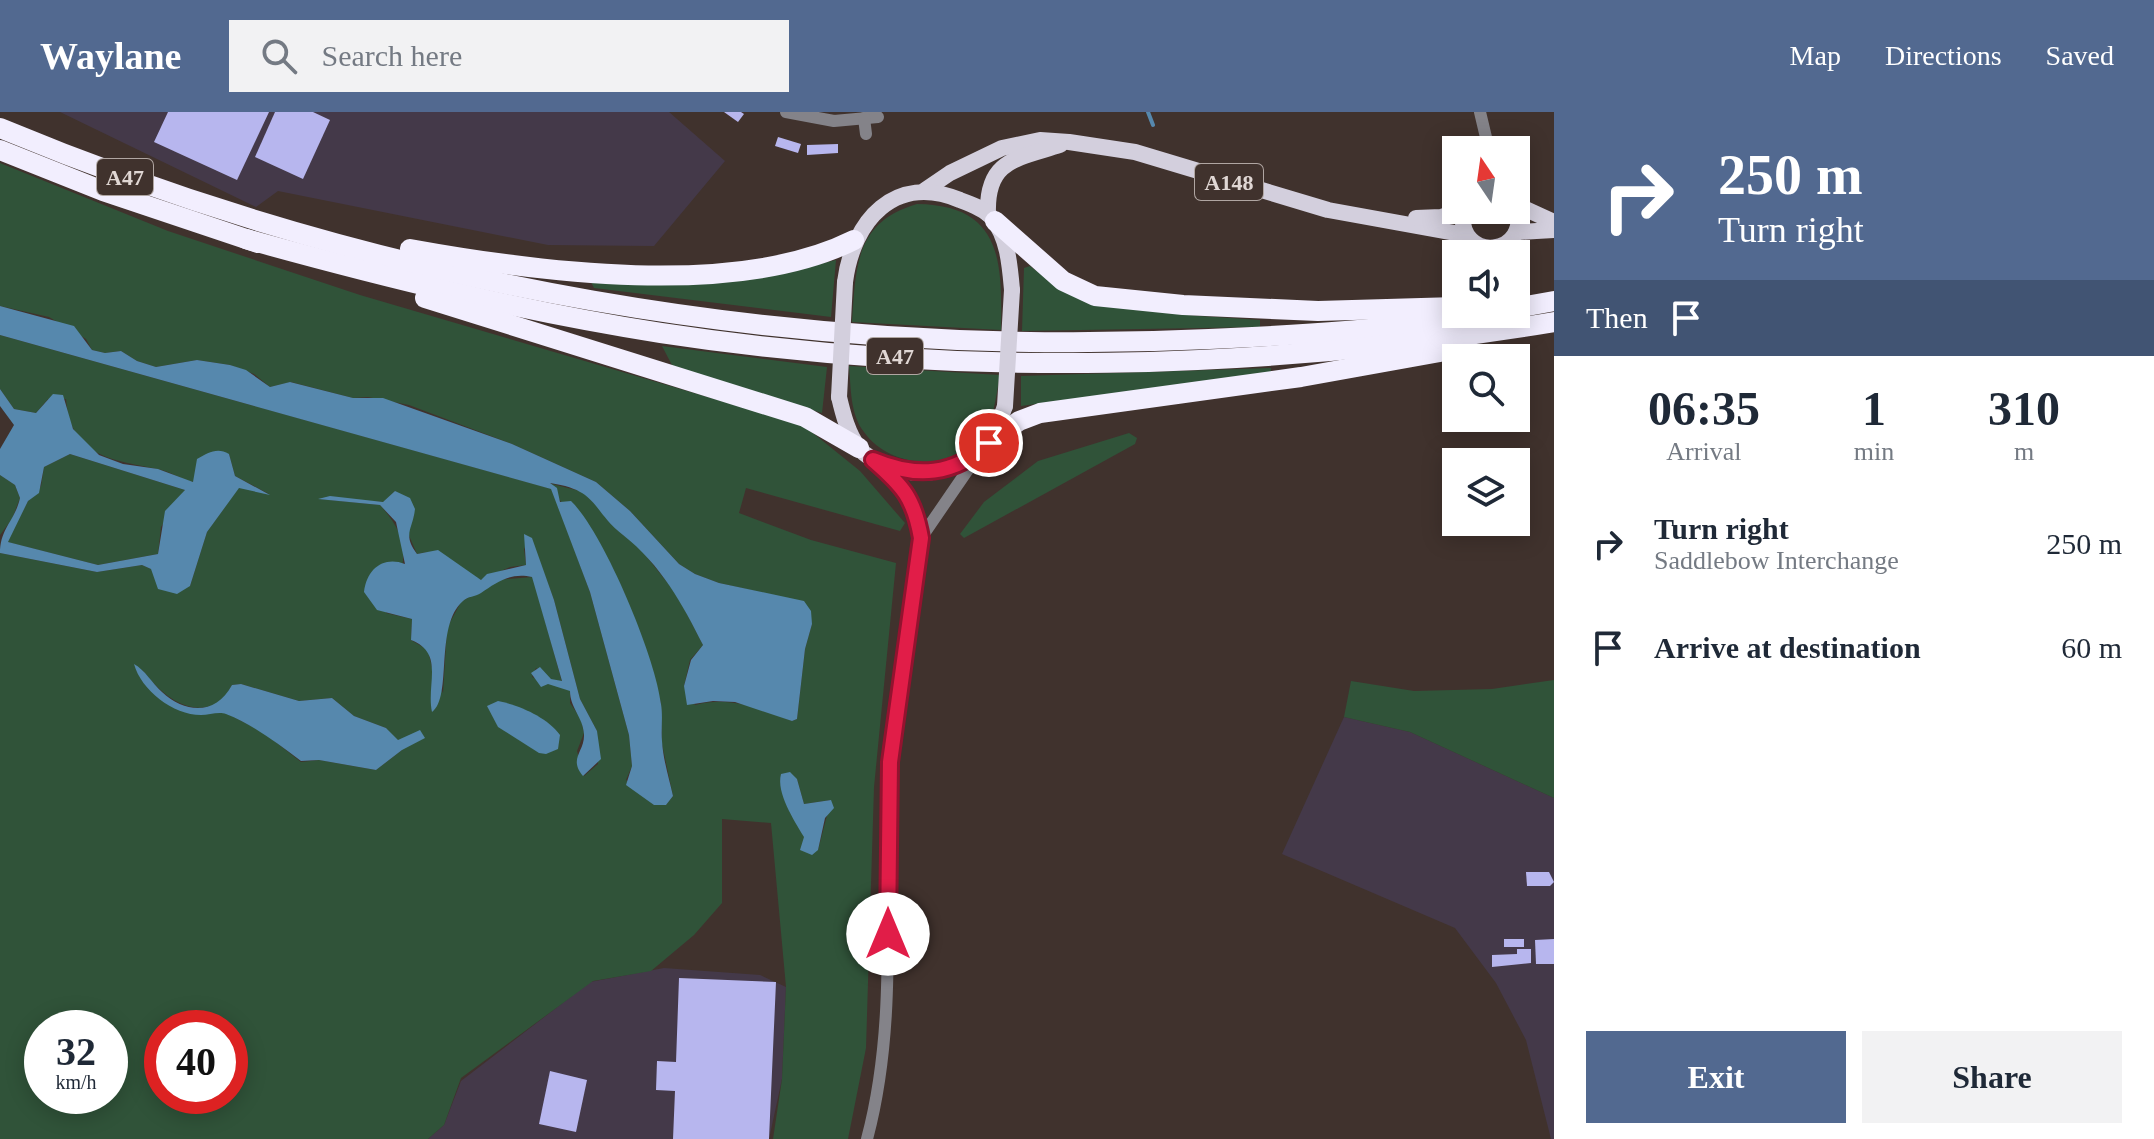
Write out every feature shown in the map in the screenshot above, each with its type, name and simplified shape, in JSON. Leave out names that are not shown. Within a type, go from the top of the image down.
[{"type":"highway","name":"A47","points":[[0,128],[249,230],[520,329],[805,417],[866,454]]},
{"type":"highway","name":"A47","points":[[0,150],[103,191],[249,230],[528,289],[668,314],[875,336],[998,342],[1166,341],[1442,321]]},
{"type":"highway","points":[[992,217],[1063,281],[1095,296],[1183,305],[1318,311],[1442,307]]},
{"type":"highway","name":"A47","points":[[249,230],[576,272],[631,275],[731,271],[815,257],[854,240]]},
{"type":"highway","name":"A47","points":[[249,230],[387,278],[525,309],[662,333],[875,355],[997,361],[1166,361],[1448,340],[1554,322]]},
{"type":"highway","points":[[1530,300],[1554,299]]},
{"type":"highway","points":[[1530,305],[1554,299]]},
{"type":"highway","points":[[985,446],[1019,421],[1054,411],[1301,377],[1554,328]]},
{"type":"main road","name":"A148","points":[[866,454],[843,415],[839,397],[845,282],[854,240],[877,212],[892,201],[925,190],[950,173],[1002,148],[1040,140],[1135,152],[1328,210],[1466,235]]},
{"type":"main road","name":"A148","points":[[992,217],[988,188],[1001,167],[1069,142]]},
{"type":"main road","points":[[866,454],[895,469],[929,473],[950,468],[985,446],[1005,406],[1012,290],[1008,254],[992,217],[925,190]]},
{"type":"main road","points":[[1530,211],[1554,222]]},
{"type":"main road","name":"A148","points":[[1391,219],[1442,217]]},
{"type":"main road","points":[[1462,224],[1466,235],[1477,245],[1492,249],[1507,244],[1518,232],[1519,224]]},
{"type":"main road","points":[[1518,232],[1554,230]]},
{"type":"street","points":[[786,112],[811,120],[878,117]]},
{"type":"street","points":[[864,118],[866,134]]},
{"type":"street","points":[[920,544],[985,446]]},
{"type":"street","points":[[866,454],[906,491],[916,508],[920,544],[890,762],[887,992],[881,1063],[867,1139]]},
{"type":"shaded area","points":[[60,112],[669,112],[725,161],[654,246],[548,245],[278,191],[256,207]]},
{"type":"shaded area","points":[[1344,717],[1410,732],[1554,798],[1554,1139],[1551,1139],[1526,1040],[1496,983],[1455,928],[1282,854]]},
{"type":"shaded area","points":[[664,968],[760,975],[786,987],[782,1079],[769,1139],[428,1139],[444,1125],[461,1081],[590,982]]},
{"type":"green space","points":[[0,163],[168,231],[360,295],[803,425],[860,471],[905,523],[900,531],[746,488],[739,513],[811,540],[896,563],[874,787],[866,1048],[848,1139],[773,1139],[782,1079],[786,987],[771,823],[722,819],[722,903],[694,935],[651,971],[593,981],[461,1078],[444,1125],[428,1139],[0,1139],[0,553],[97,572],[142,565],[190,586],[207,532],[239,487],[269,494],[235,476],[229,454],[193,482],[96,452],[76,433],[69,418],[66,399],[48,399],[36,413],[14,409],[0,389],[0,335],[552,489],[590,592],[629,735],[632,766],[626,780],[654,805],[666,805],[673,796],[662,744],[661,703],[624,592],[548,483],[584,492],[623,535],[635,542],[678,596],[703,645],[690,660],[684,686],[695,705],[732,703],[792,721],[797,719],[805,649],[812,624],[804,602],[719,583],[695,574],[679,564],[630,511],[596,482],[512,444],[409,405],[368,397],[353,398],[291,382],[270,387],[254,374],[230,365],[197,360],[156,367],[137,361],[121,351],[105,353],[92,350],[86,339],[49,317],[0,306]],"holes":[[[395,491],[414,516],[407,531],[417,554],[436,553],[481,580],[510,567],[526,565],[524,549],[531,538],[554,600],[580,699],[597,731],[598,764],[584,776],[577,751],[584,733],[581,719],[570,703],[570,690],[532,677],[536,668],[550,679],[562,682],[533,577],[496,580],[461,602],[447,628],[443,693],[433,672],[428,650],[411,640],[412,619],[386,613],[402,570],[403,557],[399,532],[391,519],[380,505],[320,499],[384,502]],[[141,668],[177,702],[199,708],[223,701],[232,685],[241,684],[299,701],[332,698],[354,716],[386,728],[402,750],[376,770],[319,760],[301,762],[263,732],[224,712],[192,714],[166,703]],[[797,779],[804,804],[831,800],[818,850],[800,826],[796,809]]]},
{"type":"green space","points":[[917,204],[945,207],[967,215],[982,227],[992,242],[998,261],[1001,330],[852,322],[858,265],[870,234],[881,222]]},
{"type":"green space","points":[[836,260],[831,317],[594,288],[590,280],[782,273]]},
{"type":"green space","points":[[1030,266],[1055,282],[1110,303],[1170,313],[1260,320],[1260,327],[1022,331],[1024,268]]},
{"type":"green space","points":[[662,346],[827,367],[822,413],[674,369]]},
{"type":"green space","points":[[849,366],[1000,375],[989,424],[979,440],[964,452],[947,459],[929,462],[893,455],[877,445],[859,425],[852,400]]},
{"type":"green space","points":[[1271,368],[1271,372],[1021,406],[1021,376]]},
{"type":"green space","points":[[1129,433],[1137,438],[1135,444],[964,538],[960,534],[984,502],[1038,461]]},
{"type":"green space","points":[[70,454],[185,490],[161,527],[158,554],[98,565],[7,542],[28,501],[41,486],[44,467]]},
{"type":"green space","points":[[0,475],[15,485],[20,498],[12,519],[0,535]]},
{"type":"green space","points":[[1554,680],[1554,798],[1410,732],[1344,717],[1351,681],[1414,691],[1492,689]]},
{"type":"water","points":[[0,306],[74,326],[92,350],[105,353],[121,351],[137,361],[156,367],[197,360],[246,370],[270,387],[290,382],[353,398],[383,398],[512,444],[596,482],[630,511],[679,564],[695,574],[719,583],[804,601],[811,611],[812,624],[805,649],[797,719],[792,721],[735,702],[687,705],[684,686],[691,660],[703,645],[678,600],[649,559],[613,526],[593,502],[578,491],[550,483],[557,488],[560,502],[571,501],[598,540],[613,567],[649,657],[661,704],[663,748],[673,796],[666,805],[654,805],[626,785],[632,766],[629,735],[590,592],[551,489],[0,335]]},
{"type":"water","points":[[0,389],[14,409],[36,413],[53,394],[63,395],[73,429],[99,455],[123,464],[158,469],[193,482],[197,459],[220,451],[229,454],[235,476],[270,495],[239,488],[207,532],[190,586],[177,594],[158,589],[151,569],[142,565],[97,572],[0,553],[2,537],[20,498],[15,485],[0,475],[0,449],[14,425],[0,406]],"holes":[[[70,454],[185,490],[165,511],[158,554],[98,565],[8,542],[28,501],[39,493],[44,467]]]},
{"type":"water","points":[[395,491],[410,498],[415,509],[409,536],[417,554],[438,550],[481,580],[487,574],[526,565],[524,534],[532,538],[554,600],[580,699],[597,731],[601,759],[583,776],[577,760],[584,734],[570,691],[548,684],[541,687],[531,673],[540,667],[551,679],[562,681],[532,577],[505,579],[465,599],[454,612],[446,643],[442,692],[432,712],[431,661],[428,653],[411,640],[412,619],[377,610],[364,592],[369,576],[378,566],[390,562],[405,564],[396,522],[380,505],[318,499],[330,496],[383,502]]},
{"type":"water","points":[[134,664],[171,699],[190,707],[200,708],[218,702],[232,685],[241,684],[299,701],[332,698],[354,716],[386,728],[398,740],[420,730],[425,738],[402,750],[376,770],[319,760],[301,761],[236,718],[220,713],[190,714],[169,706],[143,683]]},
{"type":"water","points":[[498,701],[515,705],[548,723],[560,735],[558,749],[546,754],[539,753],[498,727],[487,706]]},
{"type":"water","points":[[790,772],[797,779],[804,804],[831,800],[834,808],[825,818],[818,850],[812,855],[800,850],[804,837],[781,789],[781,774]]},
{"type":"building","points":[[168,112],[269,112],[237,180],[154,142]]},
{"type":"building","points":[[275,112],[313,112],[330,120],[303,179],[255,157]]},
{"type":"building","points":[[724,112],[741,112],[744,114],[738,122]]},
{"type":"building","points":[[778,137],[801,144],[798,153],[775,146]]},
{"type":"building","points":[[838,144],[838,153],[807,155],[807,145]]},
{"type":"building","points":[[1526,872],[1549,872],[1554,882],[1550,886],[1527,886]]},
{"type":"building","points":[[1504,939],[1524,939],[1524,947],[1504,947]]},
{"type":"building","points":[[1554,939],[1554,964],[1536,964],[1535,940]]},
{"type":"building","points":[[1517,949],[1531,949],[1531,963],[1492,967],[1492,955],[1517,954]]},
{"type":"building","points":[[679,978],[776,982],[769,1139],[673,1139],[675,1091],[656,1090],[657,1061],[676,1062]]},
{"type":"building","points":[[550,1071],[587,1080],[576,1132],[539,1124]]},
{"type":"waterway","points":[[1148,112],[1153,125]]},
{"type":"route","points":[[888,934],[890,762],[921,538],[916,508],[906,491],[873,460],[911,473],[929,473],[950,468],[989,443]]}]
